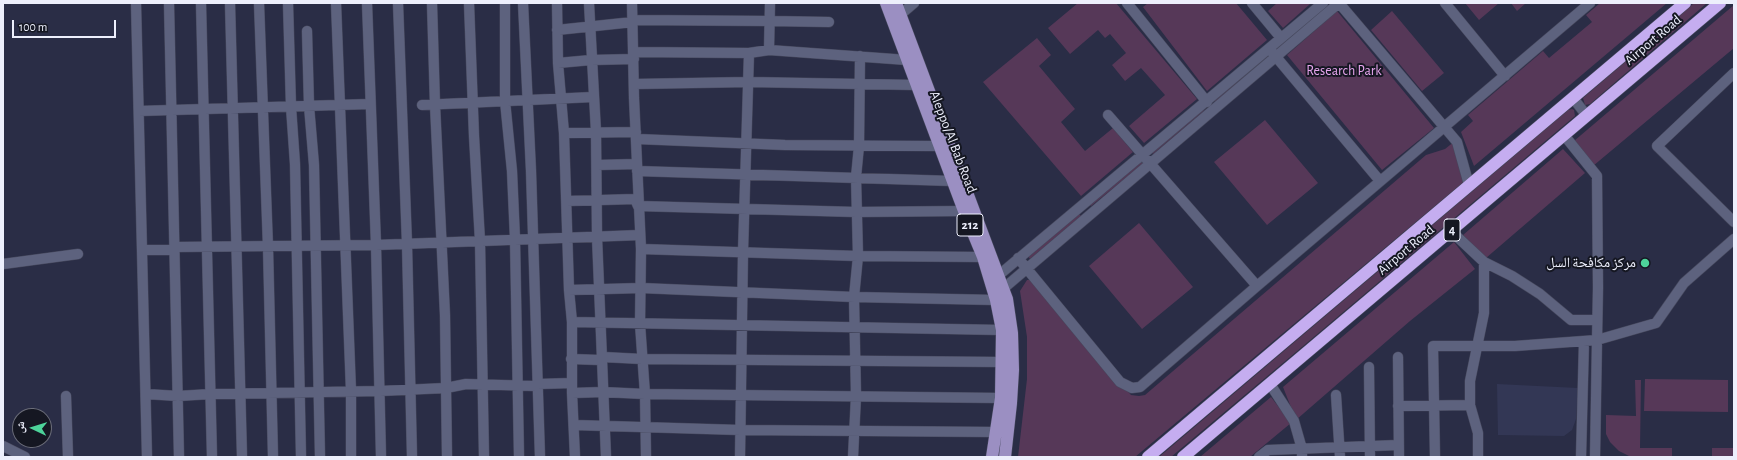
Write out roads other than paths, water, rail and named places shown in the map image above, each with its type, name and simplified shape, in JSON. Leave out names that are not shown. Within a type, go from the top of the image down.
[{"type":"highway","name":"Airport Road","points":[[1148,457],[1685,3]]},
{"type":"highway","name":"Airport Road","points":[[1183,457],[1720,3]]},
{"type":"main road","name":"Aleppo/Al Bab Road","points":[[886,3],[938,146],[983,256],[996,300],[1002,330],[1000,398],[992,457]]},
{"type":"main road","name":"Aleppo/Al Bab Road","points":[[896,3],[1004,288],[1012,333],[1014,370],[1004,457]]},
{"type":"street","points":[[136,3],[147,457]]},
{"type":"street","points":[[169,3],[179,457]]},
{"type":"street","points":[[201,3],[212,457]]},
{"type":"street","points":[[230,3],[238,247],[242,457]]},
{"type":"street","points":[[259,3],[268,247],[273,457]]},
{"type":"street","points":[[288,3],[291,107],[295,164],[302,457]]},
{"type":"street","points":[[336,3],[351,391],[351,457]]},
{"type":"street","points":[[367,3],[376,245],[381,457]]},
{"type":"street","points":[[398,3],[407,244],[412,457]]},
{"type":"street","points":[[432,3],[435,104],[442,242],[447,457]]},
{"type":"street","points":[[469,3],[472,102],[480,241],[484,457]]},
{"type":"street","points":[[505,3],[506,101],[512,171],[515,239],[519,386],[519,457]]},
{"type":"street","points":[[523,3],[540,457]]},
{"type":"street","points":[[557,3],[558,63],[564,133],[569,290],[572,322],[572,393],[575,457]]},
{"type":"street","points":[[589,3],[596,132],[597,237],[606,457]]},
{"type":"street","points":[[632,3],[638,206],[641,249],[640,324],[645,394],[646,457]]},
{"type":"street","points":[[769,50],[770,3]]},
{"type":"street","points":[[900,15],[914,3]]},
{"type":"street","points":[[1127,3],[1207,102]]},
{"type":"street","points":[[1252,3],[1281,38]]},
{"type":"street","points":[[1004,288],[1339,3],[1457,142],[1469,185]]},
{"type":"street","points":[[1445,3],[1505,76]]},
{"type":"street","points":[[1018,258],[1120,382],[1132,388],[1140,387],[1590,3]]},
{"type":"street","points":[[999,275],[1207,102],[1320,4]]},
{"type":"street","points":[[557,30],[633,21],[770,20],[829,22]]},
{"type":"street","points":[[307,31],[309,106],[314,165],[314,245],[320,457]]},
{"type":"street","points":[[1269,48],[1380,181]]},
{"type":"street","points":[[558,63],[634,56],[749,53],[769,50],[907,60]]},
{"type":"street","points":[[740,457],[743,252],[747,173],[746,144],[749,53]]},
{"type":"street","points":[[853,457],[856,396],[854,297],[858,256],[856,177],[859,146],[860,56]]},
{"type":"street","points":[[1734,73],[1656,146],[1734,222]]},
{"type":"street","points":[[635,84],[749,82],[916,85]]},
{"type":"street","points":[[422,105],[593,97]]},
{"type":"street","points":[[1572,98],[1587,116]]},
{"type":"street","points":[[139,111],[370,104]]},
{"type":"street","points":[[1108,115],[1149,164],[1257,286]]},
{"type":"street","points":[[564,133],[596,132],[746,144],[938,146]]},
{"type":"street","points":[[1564,135],[1597,176],[1595,457]]},
{"type":"street","points":[[597,165],[747,173],[952,181]]},
{"type":"street","points":[[567,201],[635,199],[638,206]]},
{"type":"street","points":[[638,206],[856,212],[964,211]]},
{"type":"street","points":[[1451,231],[1484,262],[1512,276],[1540,294],[1571,320],[1597,320]]},
{"type":"street","points":[[142,250],[172,250],[175,247],[376,245],[640,235]]},
{"type":"street","points":[[1434,457],[1433,346],[1515,346],[1597,340],[1656,323],[1684,283],[1734,239]]},
{"type":"street","points":[[641,249],[858,256],[983,256]]},
{"type":"street","points":[[3,264],[78,254]]},
{"type":"street","points":[[1478,457],[1478,433],[1470,404],[1470,381],[1484,313],[1484,262]]},
{"type":"street","points":[[569,290],[641,288],[854,297],[996,300]]},
{"type":"street","points":[[572,322],[601,324],[855,326],[1002,330]]},
{"type":"street","points":[[1582,457],[1584,341]]},
{"type":"street","points":[[572,359],[600,360],[603,357],[642,359],[855,362],[1001,362]]},
{"type":"street","points":[[1398,357],[1399,457]]},
{"type":"street","points":[[1369,367],[1370,457]]},
{"type":"street","points":[[146,394],[178,396],[300,391],[380,391],[446,388],[466,384],[536,386],[538,384],[572,382]]},
{"type":"street","points":[[1270,384],[1294,422],[1302,453]]},
{"type":"street","points":[[572,393],[603,392],[741,396],[1000,398]]},
{"type":"street","points":[[1336,395],[1340,452]]},
{"type":"street","points":[[66,396],[68,457]]},
{"type":"street","points":[[1398,406],[1470,404]]},
{"type":"street","points":[[574,425],[740,430],[995,432]]},
{"type":"street","points":[[1259,457],[1268,453],[1340,452],[1370,446],[1398,445]]},
{"type":"street","points":[[3,446],[25,457]]},
{"type":"place","name":"مركز مكافحة السل","points":[[1645,263]]},
{"type":"park label","name":"Research Park","points":[[1344,71]]}]
